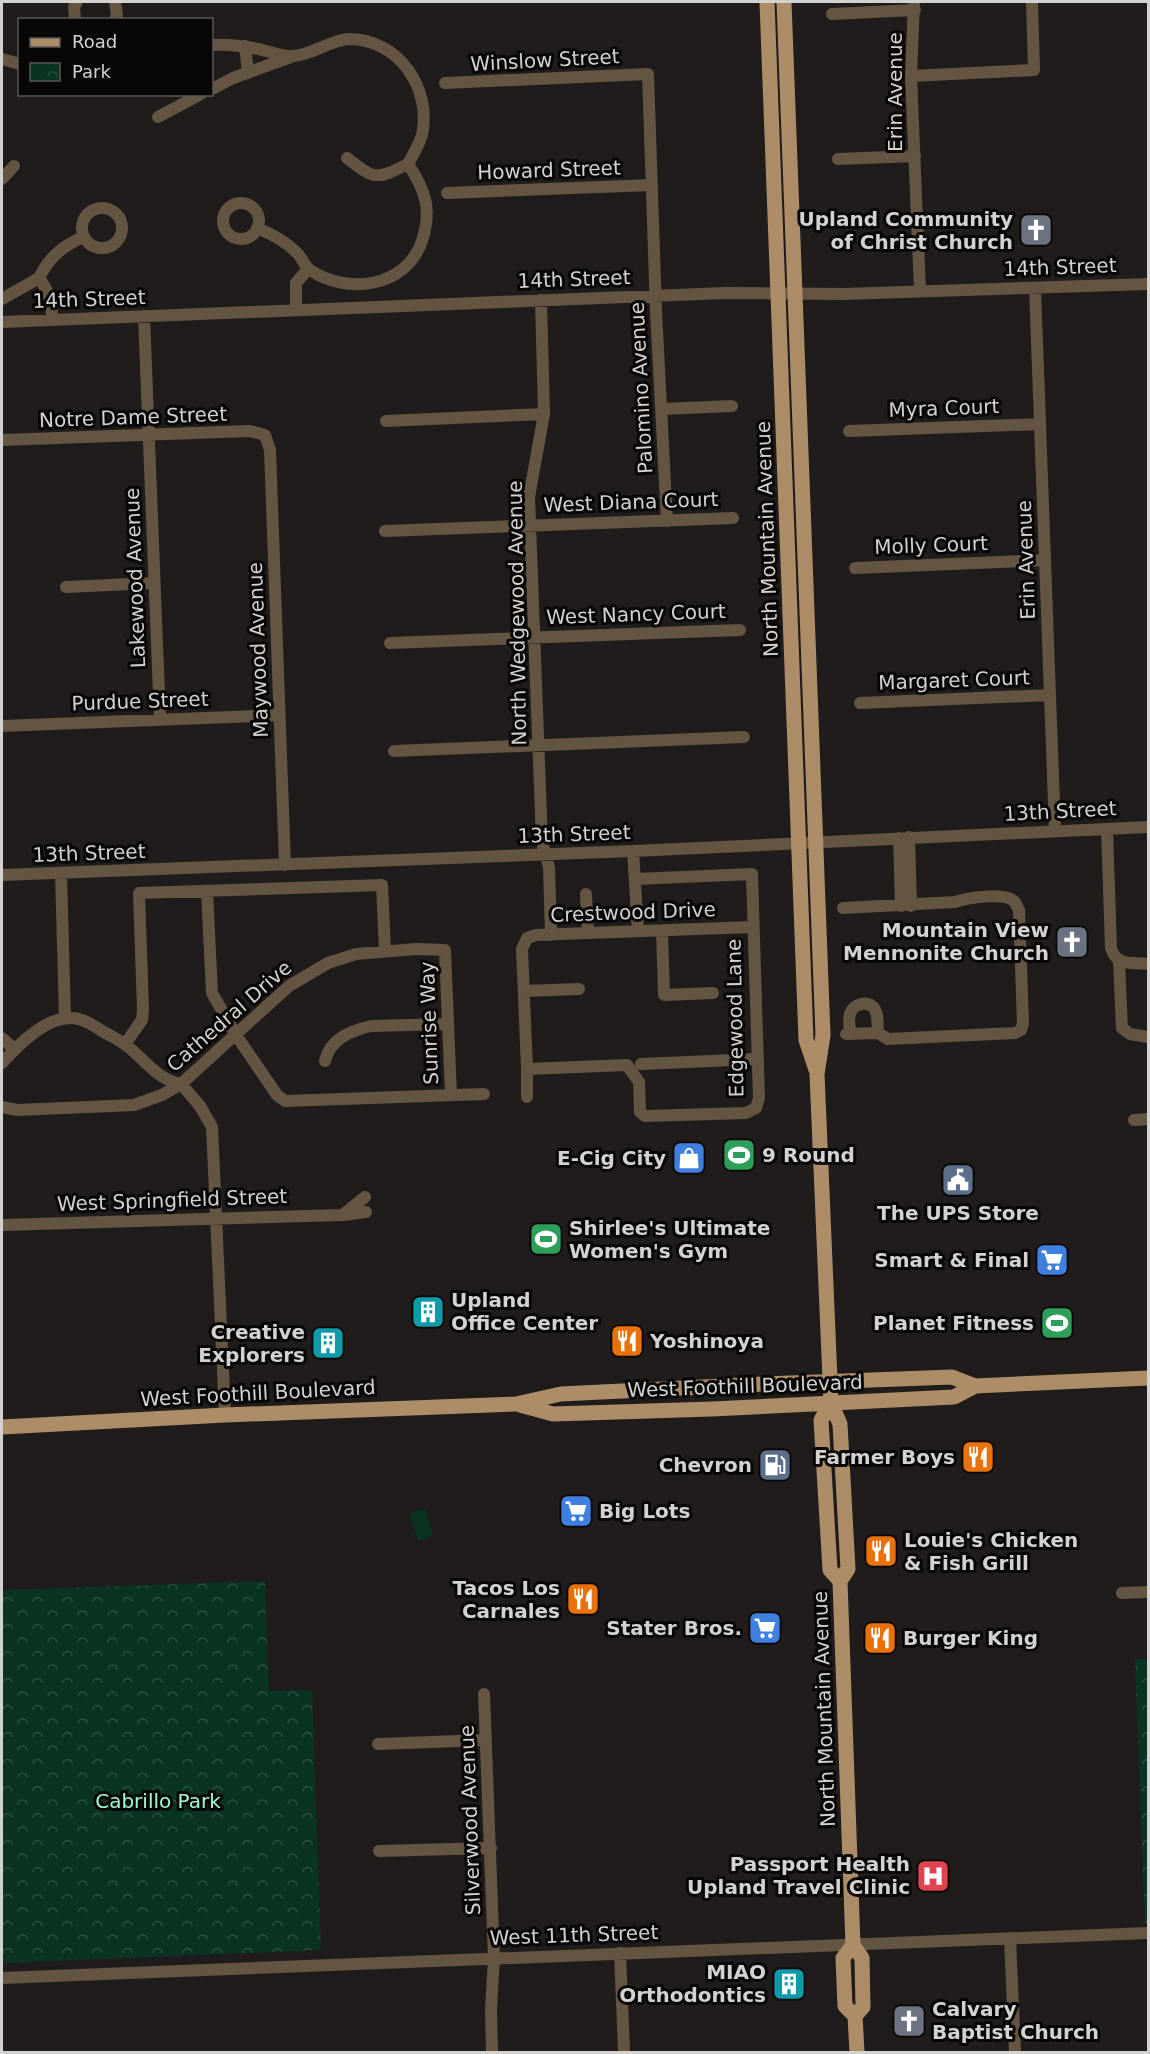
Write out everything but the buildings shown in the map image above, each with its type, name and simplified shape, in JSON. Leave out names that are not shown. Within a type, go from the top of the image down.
[{"type":"main road","name":"North Mountain Avenue","points":[[767,2],[806,1040],[817,1074]]},
{"type":"main road","name":"North Mountain Avenue","points":[[784,2],[824,1035],[817,1074],[831,1403],[840,1424],[848,1569],[840,1581],[853,1945],[862,1958],[863,2007],[855,2016],[857,2052]]},
{"type":"main road","name":"West Foothill Boulevard","points":[[2,1428],[225,1414],[516,1404],[561,1394],[831,1381],[952,1377],[975,1386],[1149,1378]]},
{"type":"main road","name":"West Foothill Boulevard","points":[[516,1404],[553,1414],[954,1397],[975,1386]]},
{"type":"street","points":[[75,18],[76,2]]},
{"type":"street","points":[[114,2],[116,18]]},
{"type":"street","points":[[911,76],[1034,70],[1032,2]]},
{"type":"street","points":[[832,14],[914,6]]},
{"type":"street","name":"Erin Avenue","points":[[914,6],[915,28],[911,49],[911,76],[920,291]]},
{"type":"street","points":[[213,89],[248,73],[338,40],[352,39],[378,45],[405,64],[418,85],[422,101],[422,133],[419,144],[408,164],[376,177],[347,158]]},
{"type":"street","points":[[213,45],[245,46],[292,57]]},
{"type":"street","points":[[245,46],[248,73]]},
{"type":"street","points":[[2,59],[18,63]]},
{"type":"street","name":"Winslow Street","points":[[445,83],[648,74]]},
{"type":"street","name":"Palomino Avenue","points":[[648,74],[667,521]]},
{"type":"street","points":[[158,117],[197,96]]},
{"type":"street","points":[[838,159],[915,156]]},
{"type":"street","points":[[257,228],[281,240],[298,254],[308,269],[332,281],[351,286],[376,283],[389,278],[407,265],[420,247],[428,224],[428,208],[424,193],[408,164]]},
{"type":"street","points":[[2,179],[14,166]]},
{"type":"street","name":"Howard Street","points":[[447,193],[652,185]]},
{"type":"street","points":[[2,299],[39,278],[46,264],[57,252],[83,237]]},
{"type":"street","points":[[296,310],[296,283],[308,269]]},
{"type":"street","points":[[39,278],[51,298],[52,319]]},
{"type":"street","name":"14th Street","points":[[2,322],[725,293],[844,294],[1149,284]]},
{"type":"street","name":"Erin Avenue","points":[[1035,288],[1055,831]]},
{"type":"street","name":"North Wedgewood Avenue","points":[[541,300],[544,414],[530,497],[530,525],[542,842],[549,867],[551,935]]},
{"type":"street","name":"Lakewood Avenue","points":[[144,316],[160,719]]},
{"type":"street","points":[[662,409],[732,406]]},
{"type":"street","points":[[386,421],[544,414]]},
{"type":"street","name":"Myra Court","points":[[849,431],[1040,424]]},
{"type":"street","name":"Notre Dame Street","points":[[2,440],[250,431],[265,435]]},
{"type":"street","name":"Maywood Avenue","points":[[265,435],[270,450],[285,865]]},
{"type":"street","name":"West Diana Court","points":[[385,531],[733,518]]},
{"type":"street","name":"Molly Court","points":[[855,568],[1045,560]]},
{"type":"street","points":[[66,587],[154,583]]},
{"type":"street","name":"West Nancy Court","points":[[390,643],[740,630]]},
{"type":"street","name":"Margaret Court","points":[[860,703],[1050,696]]},
{"type":"street","name":"Purdue Street","points":[[2,726],[279,715]]},
{"type":"street","points":[[394,752],[744,737]]},
{"type":"street","name":"13th Street","points":[[2,875],[633,851],[1149,827]]},
{"type":"street","points":[[1107,829],[1111,948],[1114,957],[1119,962],[1149,964]]},
{"type":"street","points":[[904,838],[906,906]]},
{"type":"street","points":[[633,851],[638,931]]},
{"type":"street","points":[[65,874],[69,1018]]},
{"type":"street","name":"Edgewood Lane","points":[[527,1069],[627,1065],[639,1082],[640,1112],[645,1116],[746,1113],[756,1108],[759,1098],[752,874],[635,879]]},
{"type":"street","points":[[125,1044],[142,1020],[143,1010],[139,892],[382,885],[385,951]]},
{"type":"street","points":[[207,891],[212,993],[236,1035],[277,1095],[285,1101],[484,1094]]},
{"type":"street","points":[[586,894],[588,933]]},
{"type":"street","points":[[843,908],[906,906],[955,902],[966,898],[1006,897],[1015,902],[1019,910],[1023,1023],[1021,1030],[1015,1034],[888,1039],[878,1033],[848,1034],[854,1006],[868,1004],[874,1008],[878,1033]]},
{"type":"street","name":"Crestwood Drive","points":[[524,991],[522,949],[527,938],[536,935],[752,927]]},
{"type":"street","points":[[662,931],[664,995],[713,993]]},
{"type":"street","name":"Cathedral Drive","points":[[2,1107],[17,1110],[134,1105],[162,1095],[181,1084],[289,986],[328,963],[356,954],[445,950]]},
{"type":"street","name":"Sunrise Way","points":[[445,950],[451,1095]]},
{"type":"street","points":[[1119,962],[1122,1029],[1130,1034],[1149,1037]]},
{"type":"street","points":[[527,1097],[524,991],[579,989]]},
{"type":"street","points":[[2,1063],[28,1036],[47,1026],[69,1018],[84,1021],[125,1044],[169,1082],[181,1084],[200,1106],[212,1127],[225,1414]]},
{"type":"street","points":[[325,1061],[334,1042],[361,1028],[448,1024]]},
{"type":"street","points":[[2,1038],[14,1049]]},
{"type":"street","points":[[641,1064],[758,1059]]},
{"type":"street","points":[[1134,1120],[1149,1119]]},
{"type":"street","points":[[343,1215],[365,1197]]},
{"type":"street","name":"West Springfield Street","points":[[2,1225],[343,1215],[366,1212]]},
{"type":"street","points":[[1122,1593],[1149,1592]]},
{"type":"street","name":"Silverwood Avenue","points":[[484,1694],[494,1958],[491,2009],[492,2052]]},
{"type":"street","points":[[378,1744],[486,1740]]},
{"type":"street","points":[[379,1851],[490,1848]]},
{"type":"street","name":"West 11th Street","points":[[2,1978],[1149,1933]]},
{"type":"street","points":[[1010,1939],[1015,2052]]},
{"type":"street","points":[[620,1953],[624,2052]]},
{"type":"green space","points":[[425,1509],[433,1536],[418,1541],[409,1513]]},
{"type":"green space","name":"Cabrillo Park","points":[[265,1581],[269,1691],[312,1690],[321,1950],[2,1963],[2,1590]]},
{"type":"green space","points":[[1135,1659],[1148,1659],[1148,1923],[1145,1923]]},
{"type":"place","name":"Upland Community of Christ Church","points":[[1036,230]]},
{"type":"place","name":"Mountain View Mennonite Church","points":[[1072,942]]},
{"type":"place","name":"9 Round","points":[[739,1155]]},
{"type":"place","name":"E-Cig City","points":[[689,1158]]},
{"type":"place","name":"The UPS Store","points":[[958,1180]]},
{"type":"place","name":"Shirlee's Ultimate Women's Gym","points":[[546,1239]]},
{"type":"place","name":"Smart & Final","points":[[1052,1260]]},
{"type":"place","name":"Upland Office Center","points":[[428,1312]]},
{"type":"place","name":"Planet Fitness","points":[[1057,1323]]},
{"type":"place","name":"Yoshinoya","points":[[627,1341]]},
{"type":"place","name":"Creative Explorers","points":[[328,1343]]},
{"type":"place","name":"Farmer Boys","points":[[978,1457]]},
{"type":"place","name":"Chevron","points":[[775,1465]]},
{"type":"place","name":"Big Lots","points":[[576,1511]]},
{"type":"place","name":"Louie's Chicken & Fish Grill","points":[[881,1551]]},
{"type":"place","name":"Tacos Los Carnales","points":[[583,1599]]},
{"type":"place","name":"Stater Bros.","points":[[765,1628]]},
{"type":"place","name":"Burger King","points":[[880,1638]]},
{"type":"place","name":"Passport Health Upland Travel Clinic","points":[[933,1876]]},
{"type":"place","name":"MIAO Orthodontics","points":[[789,1984]]},
{"type":"place","name":"Calvary Baptist Church","points":[[909,2021]]}]
